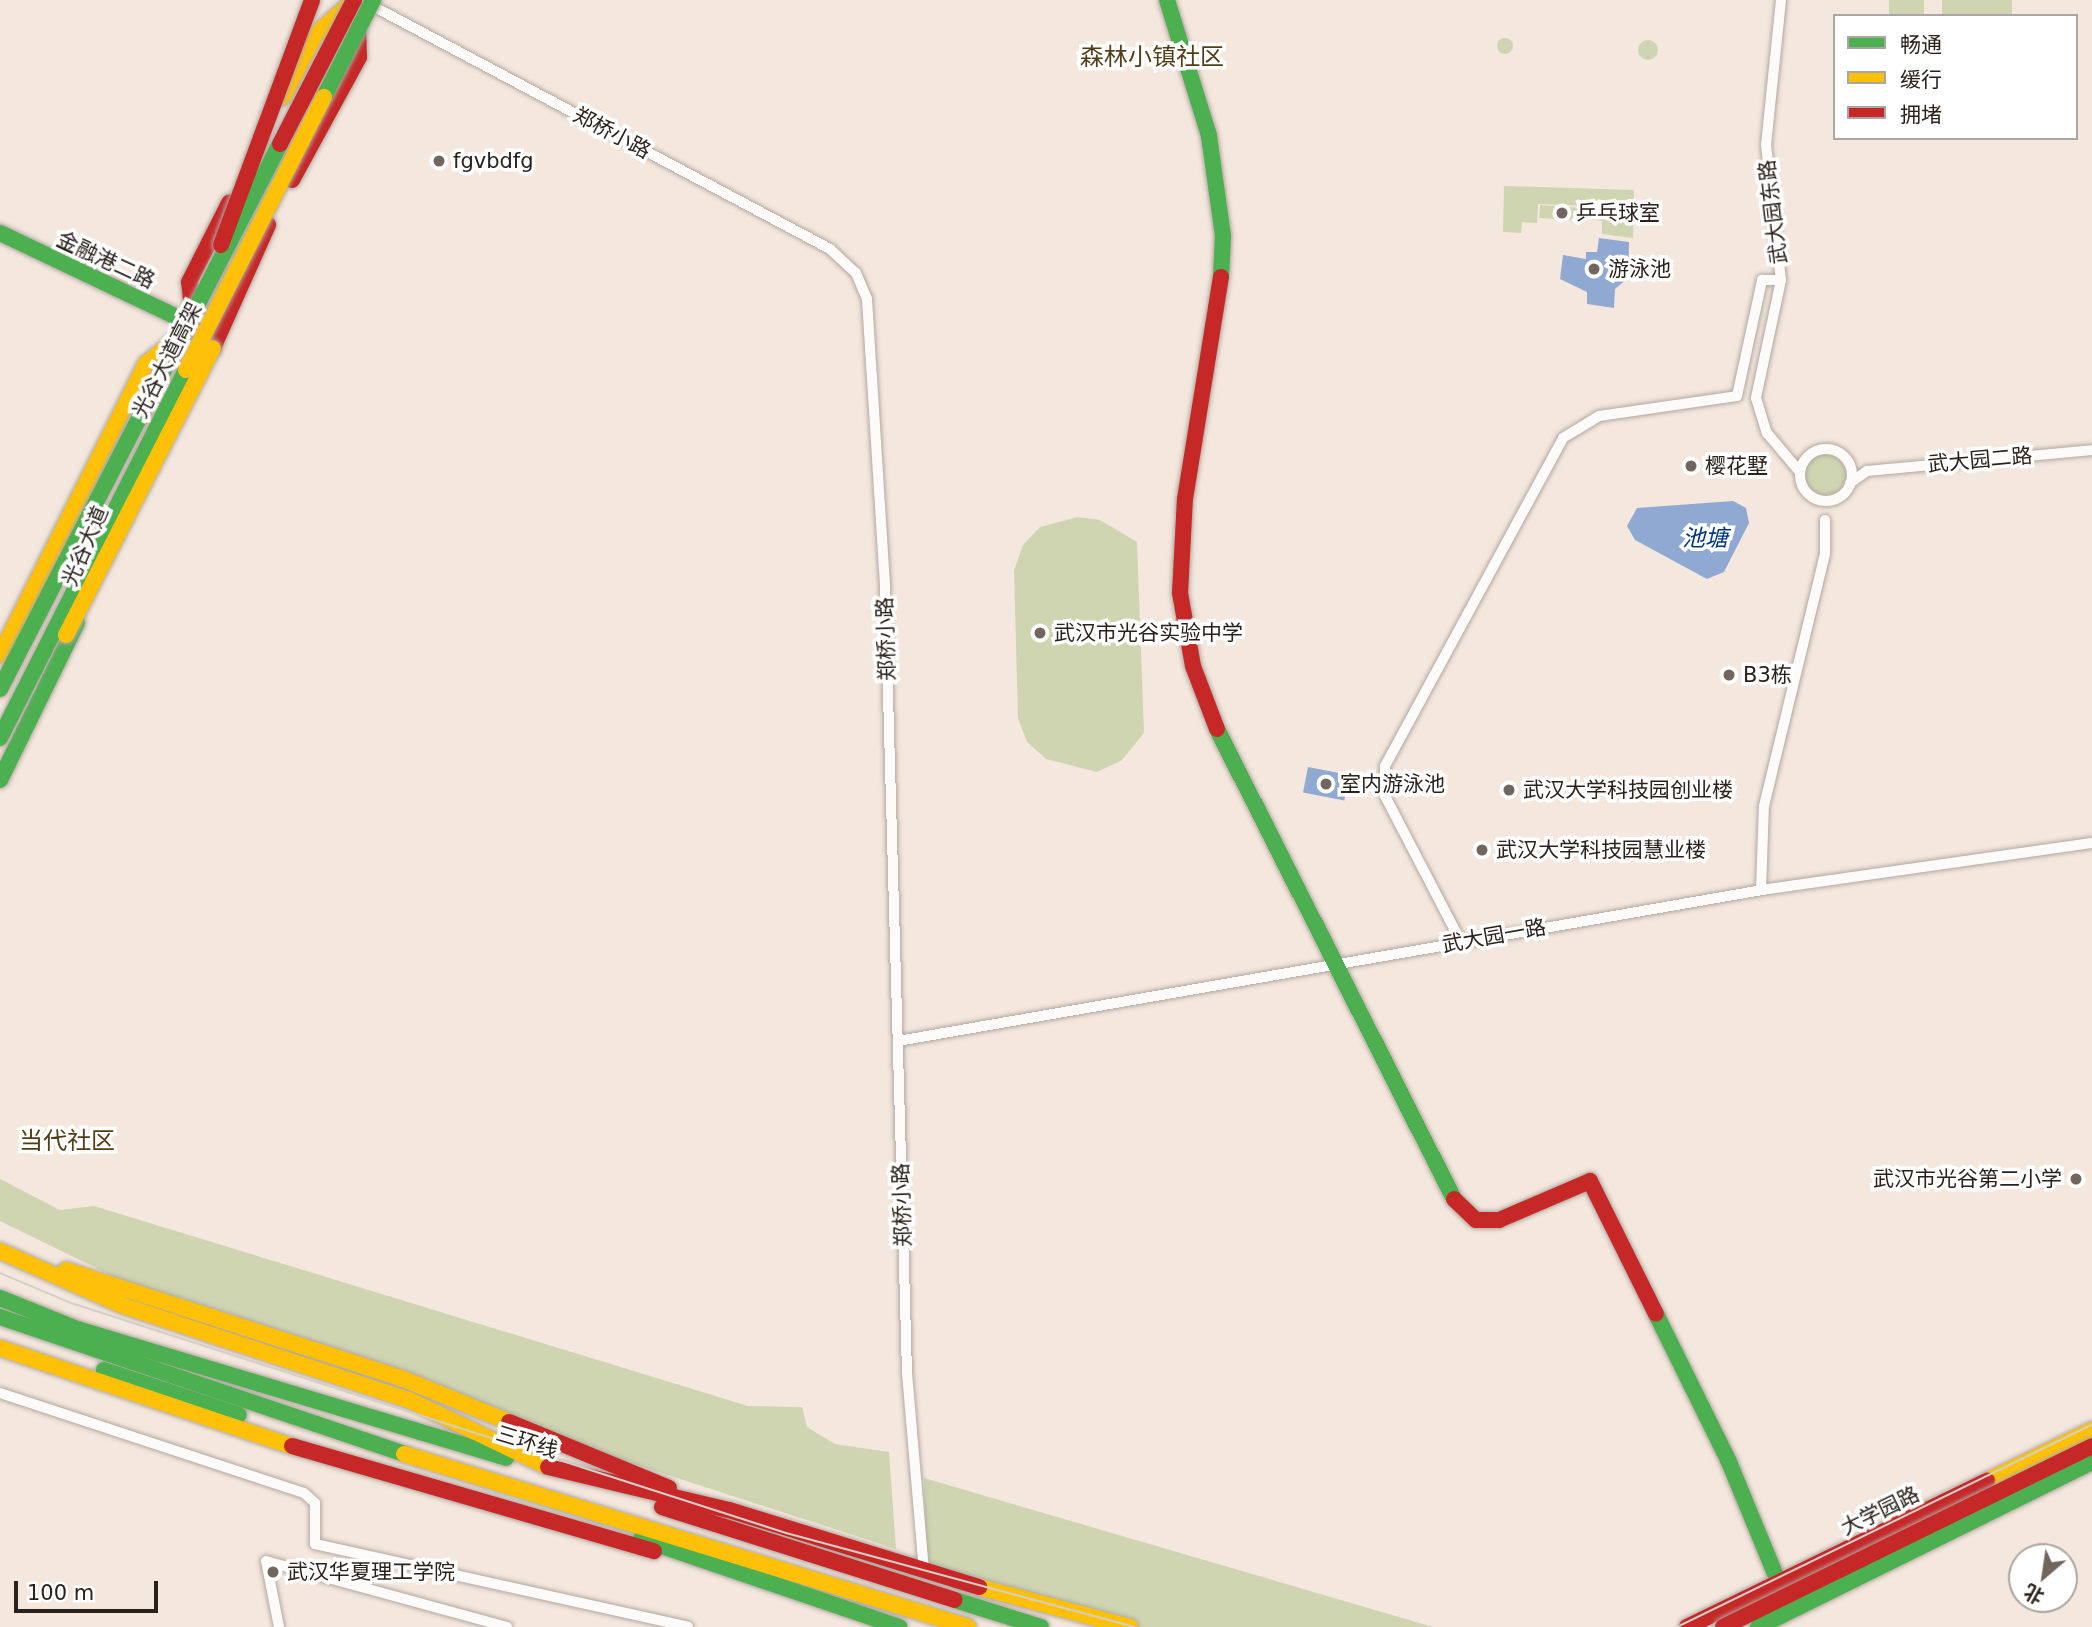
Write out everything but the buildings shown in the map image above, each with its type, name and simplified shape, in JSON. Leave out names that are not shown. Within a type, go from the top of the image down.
[{"type":"main road","points":[[211,283],[229,214],[312,0]]},
{"type":"main road","name":"光谷大道高架","points":[[0,689],[357,0]]},
{"type":"main road","name":"光谷大道","points":[[0,655],[146,364],[226,300],[359,57],[357,0]]},
{"type":"main road","name":"光谷大道","points":[[0,780],[71,641],[97,564],[187,383],[194,325],[189,282],[316,34],[357,0]]},
{"type":"main road","name":"光谷大道高架","points":[[0,738],[373,0]]},
{"type":"main road","points":[[1167,0],[1209,136],[1223,236],[1220,297],[1185,499],[1180,593],[1193,666],[1212,720],[1330,964],[1456,1204],[1476,1220],[1499,1220],[1590,1181],[1782,1583],[1778,1624]]},
{"type":"main road","points":[[18,701],[66,635],[121,536],[212,348],[269,222]]},
{"type":"main road","name":"金融港二路","points":[[0,233],[194,325]]},
{"type":"main road","points":[[2,1243],[155,1301],[401,1378],[470,1410],[729,1510],[924,1572],[1130,1627]]},
{"type":"main road","points":[[2,1243],[52,1278],[220,1339],[383,1392],[470,1410]]},
{"type":"main road","name":"三环线","points":[[0,1298],[77,1329],[565,1475],[1041,1627]]},
{"type":"main road","points":[[155,1301],[220,1339]]},
{"type":"main road","points":[[2,1325],[547,1501],[717,1569]]},
{"type":"main road","points":[[2,1325],[148,1386],[207,1405],[715,1548],[968,1627]]},
{"type":"main road","points":[[0,1348],[142,1401],[717,1569],[899,1627]]},
{"type":"main road","points":[[383,1392],[565,1475],[729,1510]]},
{"type":"main road","points":[[207,1405],[334,1457]]},
{"type":"main road","name":"大学园路","points":[[1686,1627],[1782,1583],[2092,1430]]},
{"type":"main road","points":[[1723,1627],[2092,1446]]},
{"type":"main road","points":[[1758,1627],[2092,1462]]},
{"type":"main road","points":[[1778,1624],[2092,1469]]},
{"type":"street","name":"郑桥小路","points":[[357,0],[830,249],[856,274],[867,299],[875,359],[907,1373],[924,1572]]},
{"type":"street","name":"武大园东路","points":[[1781,0],[1766,145],[1781,280],[1756,398],[1767,433],[1800,472]]},
{"type":"street","points":[[1461,942],[1385,796],[1385,766],[1563,438],[1599,416],[1737,396],[1762,280],[1781,280]]},
{"type":"street","points":[[1761,890],[1764,806],[1822,566],[1825,520],[1850,483],[1867,471],[1831,450],[1788,455]]},
{"type":"street","name":"武大园二路","points":[[1867,471],[2092,450]]},
{"type":"street","points":[[1814,452],[1800,472],[1809,494],[1825,520]]},
{"type":"street","points":[[1846,458],[1850,483]]},
{"type":"street","points":[[1809,494],[1824,500],[1840,496]]},
{"type":"street","name":"武大园一路","points":[[898,1041],[1761,890],[2092,843]]},
{"type":"street","points":[[0,1393],[304,1493],[315,1503],[315,1544],[688,1627]]},
{"type":"street","points":[[279,1627],[266,1561],[507,1627]]},
{"type":"green space","points":[[1889,0],[1924,0],[1924,14],[1889,14]]},
{"type":"green space","points":[[1942,0],[2012,0],[2012,14],[1942,14]]},
{"type":"green space","points":[[1502,38],[1508,38],[1513,46],[1511,52],[1502,54],[1497,49],[1497,43]]},
{"type":"green space","points":[[1648,40],[1655,43],[1658,50],[1655,57],[1648,60],[1641,57],[1638,50],[1641,43]]},
{"type":"green space","points":[[1504,186],[1634,190],[1633,238],[1602,234],[1602,221],[1589,219],[1588,206],[1538,204],[1537,223],[1522,222],[1521,233],[1503,232]]},
{"type":"green space","name":"乒乓球室","points":[[1540,205],[1585,208],[1584,221],[1539,218]]},
{"type":"green space","points":[[1825,454],[1840,460],[1846,475],[1840,490],[1825,496],[1810,490],[1804,475],[1810,460]]},
{"type":"green space","points":[[1078,517],[1100,520],[1137,542],[1144,733],[1122,760],[1097,772],[1046,759],[1027,742],[1018,718],[1014,570],[1023,545],[1040,527]]},
{"type":"green space","points":[[0,1179],[60,1210],[94,1206],[748,1406],[802,1407],[807,1427],[835,1444],[889,1452],[896,1549],[591,1450],[131,1285],[0,1221]]},
{"type":"green space","points":[[924,1478],[1433,1627],[1136,1627],[927,1563]]},
{"type":"water","name":"游泳池","points":[[1599,238],[1629,242],[1628,278],[1615,289],[1614,308],[1587,304],[1587,292],[1560,279],[1563,255],[1586,259],[1586,252],[1597,252]]},
{"type":"water","name":"池塘","points":[[1733,501],[1746,508],[1749,523],[1724,572],[1707,579],[1635,540],[1627,526],[1637,508]]},
{"type":"water","name":"室内游泳池","points":[[1308,767],[1349,775],[1344,801],[1303,793]]},
{"type":"tram line","points":[[0,1273],[71,1303],[786,1533],[1134,1627]]},
{"type":"tram line","points":[[1677,1627],[2092,1425]]},
{"type":"traffic: fast","points":[[324,97],[373,0]]},
{"type":"traffic: fast","points":[[1167,0],[1209,136],[1223,236],[1221,277]]},
{"type":"traffic: fast","points":[[0,689],[280,144]]},
{"type":"traffic: fast","points":[[0,233],[194,325]]},
{"type":"traffic: fast","points":[[0,738],[186,370]]},
{"type":"traffic: fast","points":[[0,780],[77,623]]},
{"type":"traffic: fast","points":[[1217,729],[1454,1199]]},
{"type":"traffic: fast","points":[[0,1298],[77,1329],[506,1458]]},
{"type":"traffic: fast","points":[[1656,1314],[1729,1462],[1783,1593]]},
{"type":"traffic: fast","points":[[0,1317],[404,1454]]},
{"type":"traffic: fast","points":[[104,1370],[239,1415]]},
{"type":"traffic: fast","points":[[1758,1627],[2092,1462]]},
{"type":"traffic: fast","points":[[641,1539],[899,1627]]},
{"type":"traffic: fast","points":[[955,1600],[1041,1627]]},
{"type":"traffic: slow","points":[[283,97],[316,34],[352,2]]},
{"type":"traffic: slow","points":[[186,370],[324,97]]},
{"type":"traffic: slow","points":[[0,655],[146,364],[194,325],[192,309]]},
{"type":"traffic: slow","points":[[66,635],[213,348]]},
{"type":"traffic: slow","points":[[0,1251],[124,1306],[409,1400],[548,1467]]},
{"type":"traffic: slow","points":[[66,1270],[401,1378],[509,1422]]},
{"type":"traffic: slow","points":[[0,1348],[292,1446]]},
{"type":"traffic: slow","points":[[1987,1481],[2092,1430]]},
{"type":"traffic: slow","points":[[404,1454],[968,1627]]},
{"type":"traffic: slow","points":[[979,1587],[1130,1627]]},
{"type":"traffic: jam","points":[[221,245],[312,0]]},
{"type":"traffic: jam","points":[[280,144],[354,0]]},
{"type":"traffic: jam","points":[[292,180],[359,57],[358,26]]},
{"type":"traffic: jam","points":[[192,309],[189,282],[229,203]]},
{"type":"traffic: jam","points":[[213,348],[268,225]]},
{"type":"traffic: jam","points":[[1217,729],[1193,666],[1180,593],[1185,499],[1221,277]]},
{"type":"traffic: jam","points":[[1454,1199],[1476,1220],[1499,1220],[1590,1181],[1656,1314]]},
{"type":"traffic: jam","points":[[509,1422],[669,1488]]},
{"type":"traffic: jam","points":[[292,1446],[654,1551]]},
{"type":"traffic: jam","points":[[1723,1627],[2092,1446]]},
{"type":"traffic: jam","points":[[548,1467],[729,1510],[979,1587]]},
{"type":"traffic: jam","points":[[1687,1627],[1987,1481]]},
{"type":"traffic: jam","points":[[662,1507],[955,1600]]},
{"type":"place","name":"fgvbdfg","points":[[439,161]]},
{"type":"place","name":"乒乓球室","points":[[1562,213]]},
{"type":"place","name":"游泳池","points":[[1594,269]]},
{"type":"place","name":"樱花墅","points":[[1691,466]]},
{"type":"place","name":"武汉市光谷实验中学","points":[[1040,633]]},
{"type":"place","name":"B3栋","points":[[1729,675]]},
{"type":"place","name":"室内游泳池","points":[[1326,784]]},
{"type":"place","name":"武汉大学科技园创业楼","points":[[1509,790]]},
{"type":"place","name":"武汉大学科技园慧业楼","points":[[1482,850]]},
{"type":"place","name":"武汉市光谷第二小学","points":[[2076,1179]]},
{"type":"place","name":"武汉华夏理工学院","points":[[273,1572]]},
{"type":"district","name":"森林小镇社区","points":[[1152,58]]},
{"type":"district","name":"当代社区","points":[[67,1142]]}]
